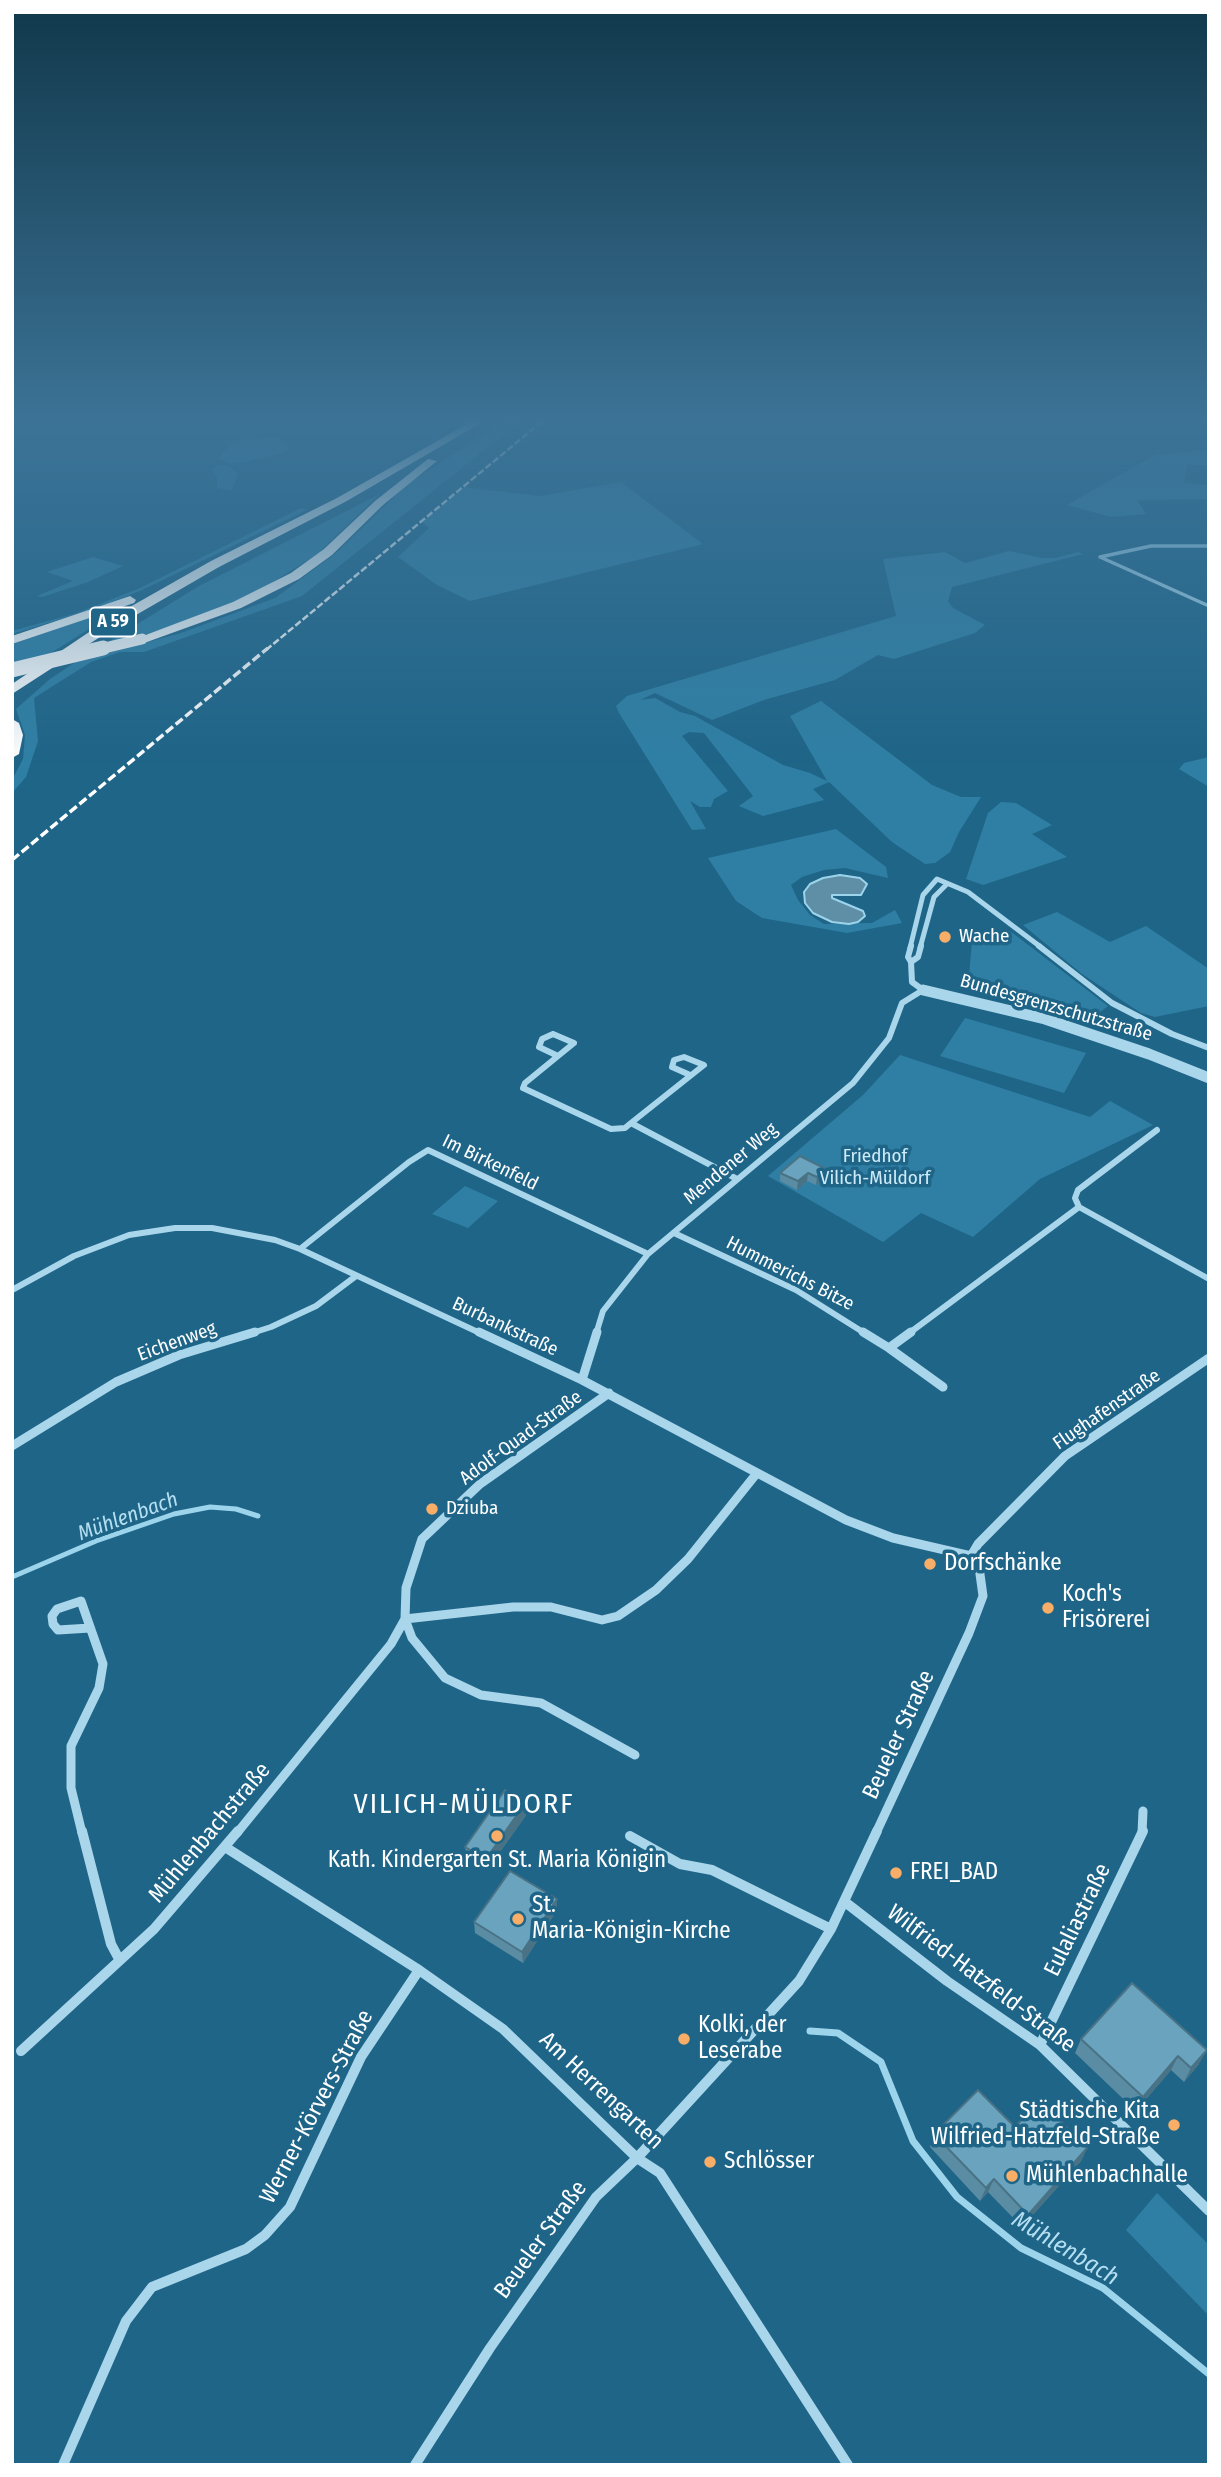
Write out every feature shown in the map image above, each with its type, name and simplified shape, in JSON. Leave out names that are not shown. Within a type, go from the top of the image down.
[{"type":"highway","name":"A 59","points":[[12,703],[18,690],[102,629],[215,564],[273,535]]},
{"type":"highway","name":"A 59","points":[[18,690],[144,613],[293,535]]},
{"type":"highway","points":[[12,670],[142,639],[225,610],[295,576],[328,552],[346,535]]},
{"type":"highway","points":[[12,640],[98,613],[215,564]]},
{"type":"highway","points":[[12,723],[16,735],[12,754]]},
{"type":"street","points":[[1209,546],[1151,546],[1100,557],[1209,606]]},
{"type":"street","points":[[923,990],[912,982],[911,962],[908,957],[923,895],[937,880],[985,904],[1112,1003],[1147,1022],[1209,1048]]},
{"type":"street","points":[[911,962],[918,957],[934,897],[947,884]]},
{"type":"street","points":[[917,919],[928,920]]},
{"type":"street","name":"Bundesgrenzschutzstraße","points":[[923,990],[1045,1020],[1209,1077]]},
{"type":"street","name":"Mendener Weg","points":[[582,1380],[603,1311],[648,1254],[853,1083],[875,1059],[888,1038],[902,1003],[923,990]]},
{"type":"street","points":[[558,1056],[539,1046],[542,1039],[553,1034],[574,1043],[525,1083],[523,1088],[611,1129],[625,1128],[690,1075]]},
{"type":"street","points":[[631,1123],[737,1179]]},
{"type":"street","points":[[1157,1130],[1078,1190],[1075,1198],[1079,1207],[1209,1279]]},
{"type":"street","name":"Im Birkenfeld","points":[[300,1249],[409,1161],[428,1150],[648,1254]]},
{"type":"street","points":[[889,1348],[1079,1207]]},
{"type":"street","name":"Burbankstraße","points":[[12,1290],[74,1256],[130,1234],[175,1228],[212,1228],[249,1234],[300,1249],[582,1380],[846,1520],[894,1538],[971,1556]]},
{"type":"street","name":"Hummerichs Bitze","points":[[674,1233],[796,1290],[889,1348],[943,1387]]},
{"type":"street","name":"Eichenweg","points":[[12,1446],[116,1382],[179,1355],[271,1327],[316,1306],[356,1276]]},
{"type":"street","name":"Flughafenstraße","points":[[971,1556],[978,1544],[1065,1456],[1209,1358]]},
{"type":"street","name":"Adolf-Quad-Straße","points":[[405,1619],[406,1588],[422,1539],[480,1485],[609,1394]]},
{"type":"street","points":[[635,1755],[541,1703],[481,1695],[445,1678],[412,1637],[405,1619],[513,1607],[551,1607],[602,1620],[618,1616],[656,1590],[688,1559],[757,1473]]},
{"type":"street","name":"Beueler Straße","points":[[417,2464],[490,2348],[596,2197],[637,2158],[799,1981],[831,1929],[969,1633],[983,1596],[978,1567],[971,1556]]},
{"type":"street","name":"Mühlenbachstraße","points":[[21,2051],[154,1929],[225,1847],[391,1644],[405,1619]]},
{"type":"street","points":[[90,1628],[103,1664],[99,1688],[71,1746],[69,1767],[71,1788],[111,1944],[119,1959]]},
{"type":"street","name":"Eulaliastraße","points":[[1040,2045],[1144,1829],[1143,1811]]},
{"type":"street","points":[[630,1836],[680,1864],[712,1870],[831,1929]]},
{"type":"street","name":"Am Herrengarten","points":[[225,1847],[419,1970],[503,2029],[637,2158],[660,2173],[848,2465]]},
{"type":"street","name":"Wilfried-Hatzfeld-Straße","points":[[845,1902],[947,1981],[1040,2045],[1209,2211]]},
{"type":"street","name":"Werner-Körvers-Straße","points":[[63,2465],[126,2321],[152,2287],[246,2249],[265,2235],[290,2207],[361,2057],[419,1970]]},
{"type":"green space","points":[[247,535],[256,535],[142,590],[94,609],[12,634],[12,631],[77,613],[140,588]]},
{"type":"green space","points":[[300,535],[337,535],[316,555],[252,595],[171,627],[97,649],[199,586]]},
{"type":"green space","points":[[355,535],[379,535],[302,596],[144,652],[120,652],[91,662],[34,698],[38,741],[26,777],[12,793],[12,780],[23,759],[25,735],[16,709],[50,679],[77,661],[181,633],[275,598],[335,554]]},
{"type":"green space","points":[[422,535],[691,535],[703,544],[470,601],[437,585],[398,557]]},
{"type":"green space","points":[[1009,551],[1042,558],[1056,558],[1078,552],[1083,554],[952,587],[948,601],[953,608],[985,625],[975,633],[894,659],[878,655],[835,680],[764,700],[712,720],[655,693],[640,700],[655,698],[680,712],[695,716],[783,765],[827,781],[790,716],[821,701],[932,785],[961,797],[981,797],[950,852],[935,863],[925,864],[892,842],[829,782],[813,789],[824,800],[763,816],[739,806],[753,796],[704,733],[689,732],[682,736],[728,791],[714,799],[711,807],[700,807],[690,801],[706,829],[692,830],[616,706],[627,696],[896,616],[883,559],[945,552],[965,563]]},
{"type":"green space","points":[[93,557],[123,566],[88,582],[42,597],[37,596],[73,581],[47,572]]},
{"type":"green space","points":[[129,604],[38,661],[12,665],[12,644]]},
{"type":"green space","points":[[1209,757],[1209,787],[1179,769],[1184,763]]},
{"type":"green space","points":[[1001,802],[1016,803],[1052,825],[1032,834],[1067,857],[983,885],[966,879],[988,813]]},
{"type":"green space","points":[[836,829],[886,867],[888,878],[845,868],[824,870],[802,877],[791,885],[798,900],[810,915],[824,924],[872,923],[895,910],[902,923],[847,933],[762,918],[736,901],[708,858]]},
{"type":"green space","points":[[1057,912],[1110,942],[1146,926],[1209,969],[1209,1006],[1155,1017],[1141,1013],[1082,974],[1023,925]]},
{"type":"green space","points":[[1010,931],[1108,1006],[1095,1016],[969,976],[972,941]]},
{"type":"green space","points":[[965,1018],[1086,1053],[1064,1093],[940,1056]]},
{"type":"green space","name":"Friedhof Vilich-Müldorf","points":[[900,1055],[1090,1117],[1110,1101],[1153,1125],[1040,1179],[973,1237],[921,1213],[883,1242],[768,1176],[863,1095]]},
{"type":"green space","points":[[465,1186],[498,1201],[468,1228],[432,1214]]},
{"type":"green space","points":[[1157,2193],[1209,2245],[1209,2316],[1126,2230]]},
{"type":"shaded area","points":[[840,875],[860,878],[867,884],[861,895],[832,895],[832,898],[863,911],[865,916],[858,922],[832,922],[813,913],[805,903],[804,892],[810,884]]},
{"type":"building","points":[[800,1156],[826,1169],[817,1177],[808,1173],[798,1181],[780,1173]]},
{"type":"building","points":[[505,1790],[526,1802],[486,1859],[465,1847]]},
{"type":"building","name":"St. Maria-Königin-Kirche","points":[[510,1871],[557,1899],[522,1952],[474,1922]]},
{"type":"building","points":[[1132,1983],[1207,2050],[1191,2068],[1178,2056],[1143,2097],[1081,2039]]},
{"type":"building","name":"Mühlenbachhalle","points":[[978,2090],[1015,2127],[1040,2100],[1087,2148],[1028,2215],[994,2179],[986,2188],[934,2134]]},
{"type":"waterway","name":"Mühlenbach","points":[[12,1577],[96,1541],[174,1514],[210,1507],[236,1509],[258,1516]]},
{"type":"waterway","name":"Mühlenbach","points":[[810,2031],[838,2033],[881,2062],[913,2141],[957,2197],[1021,2248],[1103,2288],[1209,2374]]},
{"type":"railway","points":[[266,650],[405,535]]},
{"type":"railway","points":[[12,860],[268,648]]},
{"type":"place","name":"Wache","points":[[945,937]]},
{"type":"place","name":"Dziuba","points":[[432,1509]]},
{"type":"place","name":"Dorfschänke","points":[[930,1564]]},
{"type":"place","name":"Koch's Frisörerei","points":[[1048,1608]]},
{"type":"place","name":"Kath. Kindergarten St. Maria Königin","points":[[497,1836]]},
{"type":"place","name":"FREI_BAD","points":[[896,1873]]},
{"type":"place","name":"St. Maria-Königin-Kirche","points":[[518,1919]]},
{"type":"place","name":"Kolki, der Leserabe","points":[[684,2039]]},
{"type":"place","name":"Städtische Kita Wilfried-Hatzfeld-Straße","points":[[1174,2125]]},
{"type":"place","name":"Schlösser","points":[[710,2162]]},
{"type":"place","name":"Mühlenbachhalle","points":[[1012,2176]]},
{"type":"district","name":"VILICH-MÜLDORF","points":[[464,1805]]}]
